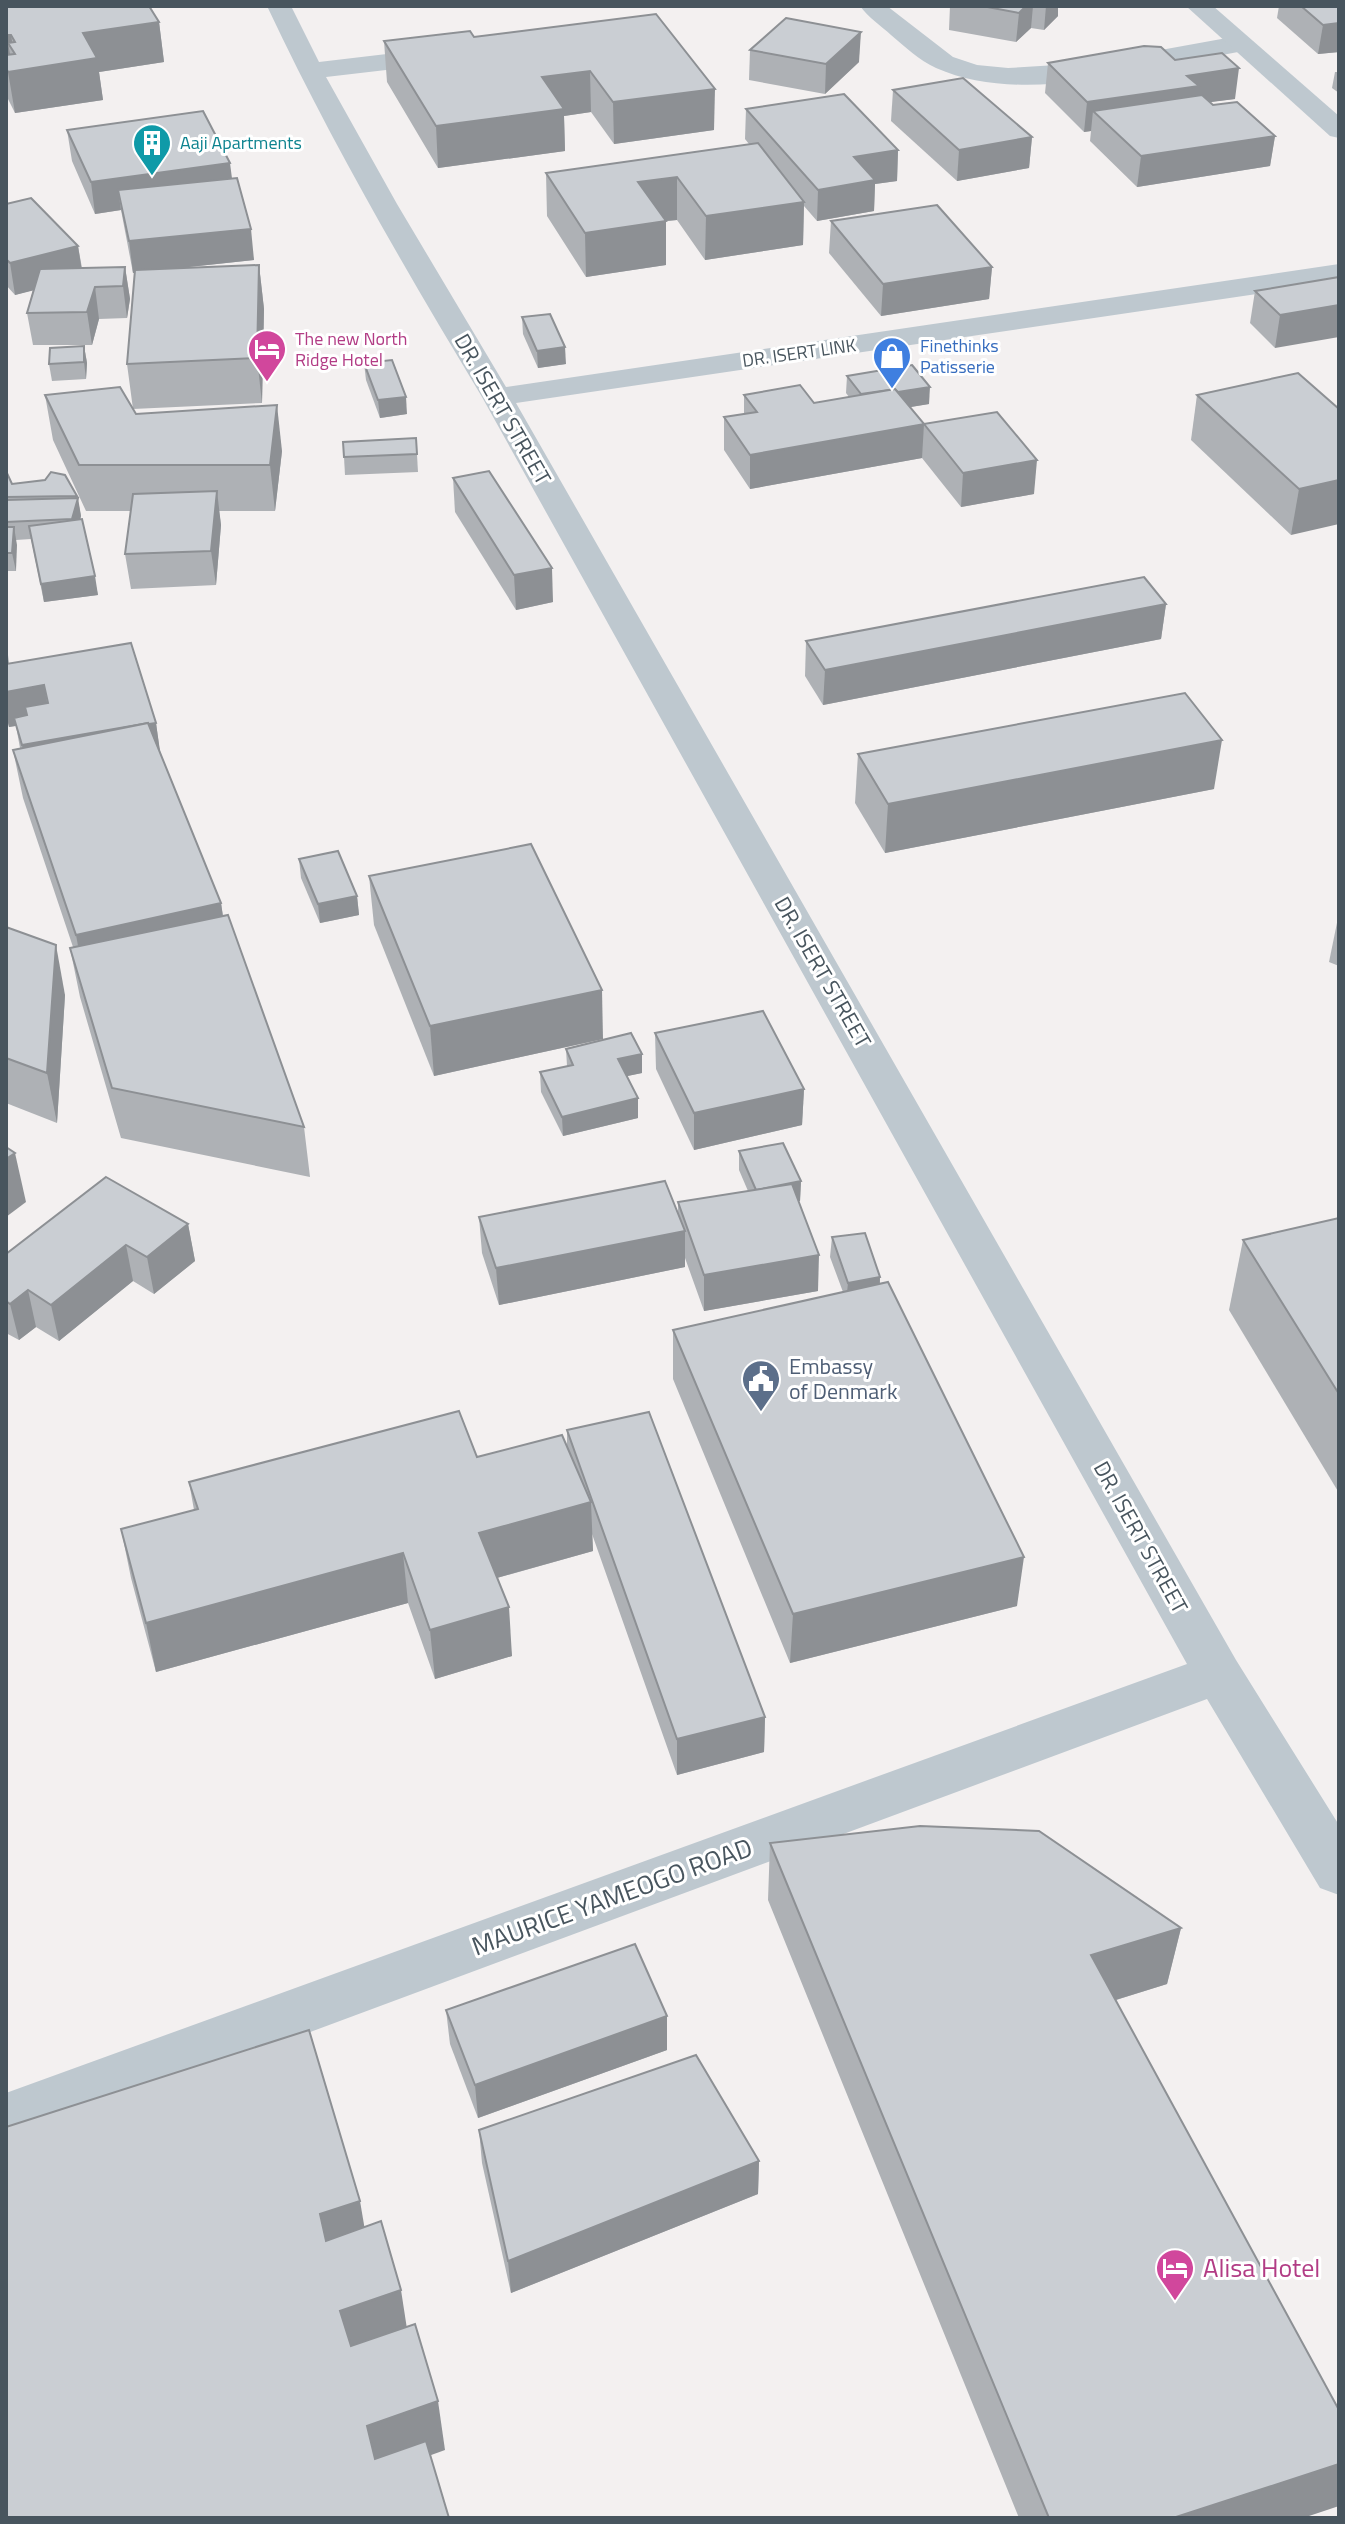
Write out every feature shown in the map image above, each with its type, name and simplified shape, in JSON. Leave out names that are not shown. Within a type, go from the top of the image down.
[{"type":"street","name":"DR. ISERT STREET","points":[[279,6],[309,71],[417,266],[497,397],[1218,1674],[1339,1872]]},
{"type":"street","points":[[872,6],[945,63],[993,75],[1039,77],[1238,44]]},
{"type":"street","points":[[1198,6],[1339,130]]},
{"type":"street","points":[[309,71],[471,52]]},
{"type":"street","name":"DR. ISERT LINK","points":[[497,397],[1339,273]]},
{"type":"street","name":"MAURICE YAMEOGO ROAD","points":[[6,2119],[1218,1674]]},
{"type":"building","points":[[6,6],[149,6],[159,22],[83,33],[97,58],[8,72],[6,55],[15,54],[8,43],[15,42],[11,35],[6,35]]},
{"type":"building","points":[[982,6],[1026,6],[1019,13]]},
{"type":"building","points":[[1301,6],[1339,6],[1339,23],[1323,25]]},
{"type":"building","points":[[656,14],[715,89],[613,102],[590,71],[542,77],[564,109],[436,126],[384,41],[470,31],[474,37]]},
{"type":"building","points":[[786,18],[861,32],[826,64],[750,50]]},
{"type":"building","points":[[1144,46],[1161,47],[1175,60],[1222,53],[1239,68],[1187,76],[1199,86],[1087,102],[1048,63]]},
{"type":"building","points":[[963,78],[1032,137],[959,150],[893,90]]},
{"type":"building","points":[[844,94],[898,150],[854,157],[875,180],[818,190],[746,109]]},
{"type":"building","points":[[1202,95],[1213,105],[1237,102],[1275,136],[1141,156],[1093,111]]},
{"type":"building","points":[[203,111],[230,163],[91,182],[67,130]]},
{"type":"building","points":[[758,143],[804,202],[706,216],[677,177],[638,182],[666,221],[585,233],[546,173]]},
{"type":"building","points":[[237,178],[251,229],[129,241],[118,190]]},
{"type":"building","points":[[31,198],[78,246],[10,263],[6,259],[6,204]]},
{"type":"building","points":[[937,205],[992,267],[883,284],[831,221]]},
{"type":"building","points":[[259,265],[257,358],[127,364],[135,270]]},
{"type":"building","points":[[125,267],[123,286],[95,287],[87,312],[27,313],[40,269]]},
{"type":"building","points":[[1339,277],[1339,305],[1280,315],[1255,291]]},
{"type":"building","points":[[550,314],[565,347],[537,351],[522,317]]},
{"type":"building","points":[[84,346],[84,362],[49,364],[50,348]]},
{"type":"building","points":[[392,360],[406,397],[378,400],[364,363]]},
{"type":"building","points":[[912,365],[930,387],[861,394],[847,376]]},
{"type":"building","points":[[1298,373],[1339,409],[1339,480],[1299,489],[1197,395]]},
{"type":"building","points":[[800,385],[814,403],[895,389],[924,424],[750,455],[724,417],[757,412],[744,395]]},
{"type":"building","points":[[120,387],[136,414],[277,405],[270,465],[79,465],[45,395]]},
{"type":"building","points":[[997,412],[1037,460],[963,473],[924,424]]},
{"type":"building","points":[[416,438],[417,454],[344,457],[343,442]]},
{"type":"building","points":[[6,471],[12,484],[45,480],[51,472],[65,475],[77,496],[6,497]]},
{"type":"building","points":[[489,471],[552,568],[514,575],[453,478]]},
{"type":"building","points":[[217,491],[211,551],[125,554],[133,494]]},
{"type":"building","points":[[78,498],[72,519],[6,522],[6,500]]},
{"type":"building","points":[[82,519],[95,576],[41,584],[29,526]]},
{"type":"building","points":[[6,527],[14,527],[12,553],[6,553]]},
{"type":"building","points":[[1144,577],[1166,604],[825,670],[806,641]]},
{"type":"building","points":[[131,643],[156,723],[22,745],[14,718],[27,715],[25,707],[48,703],[44,685],[6,692],[6,664]]},
{"type":"building","points":[[1185,693],[1222,740],[888,804],[858,754]]},
{"type":"building","points":[[148,723],[221,903],[76,935],[13,750]]},
{"type":"building","points":[[531,844],[602,990],[430,1026],[369,876]]},
{"type":"building","points":[[338,851],[357,896],[318,904],[299,859]]},
{"type":"building","points":[[228,915],[304,1127],[112,1088],[70,948]]},
{"type":"building","points":[[6,927],[56,945],[47,1073],[6,1058]]},
{"type":"building","points":[[763,1011],[804,1089],[694,1113],[655,1033]]},
{"type":"building","points":[[631,1033],[642,1054],[618,1059],[638,1098],[562,1117],[540,1072],[573,1065],[566,1049]]},
{"type":"building","points":[[783,1143],[801,1181],[756,1190],[739,1151]]},
{"type":"building","points":[[6,1147],[15,1153],[6,1159]]},
{"type":"building","points":[[106,1177],[188,1224],[147,1257],[126,1245],[51,1305],[28,1290],[10,1304],[6,1301],[6,1254]]},
{"type":"building","points":[[665,1181],[685,1231],[496,1268],[479,1217]]},
{"type":"building","points":[[792,1184],[819,1255],[704,1275],[678,1202]]},
{"type":"building","points":[[1339,1218],[1339,1394],[1243,1240]]},
{"type":"building","points":[[865,1233],[880,1277],[848,1283],[832,1237]]},
{"type":"building","points":[[888,1282],[1024,1557],[793,1614],[673,1330]]},
{"type":"building","points":[[459,1411],[477,1457],[562,1435],[591,1502],[479,1533],[509,1607],[430,1630],[403,1553],[146,1623],[121,1529],[198,1509],[189,1482]]},
{"type":"building","points":[[649,1412],[765,1717],[677,1739],[567,1430]]},
{"type":"building","points":[[920,1826],[1039,1831],[1181,1928],[1091,1955],[1339,2410],[1339,2464],[1173,2518],[1049,2518],[770,1843]]},
{"type":"building","points":[[635,1944],[667,2016],[475,2085],[446,2010]]},
{"type":"building","points":[[309,2030],[360,2201],[320,2214],[326,2241],[381,2221],[401,2290],[340,2311],[351,2346],[415,2324],[438,2401],[367,2426],[375,2459],[426,2441],[449,2518],[6,2518],[6,2127]]},
{"type":"building","points":[[696,2055],[759,2161],[508,2261],[479,2130]]},
{"type":"place","name":"Aaji Apartments","points":[[152,177]]},
{"type":"place","name":"The new North Ridge Hotel","points":[[267,383]]},
{"type":"place","name":"Finethinks Patisserie","points":[[892,390]]},
{"type":"place","name":"Embassy of Denmark","points":[[761,1413]]},
{"type":"place","name":"Alisa Hotel","points":[[1175,2302]]}]
